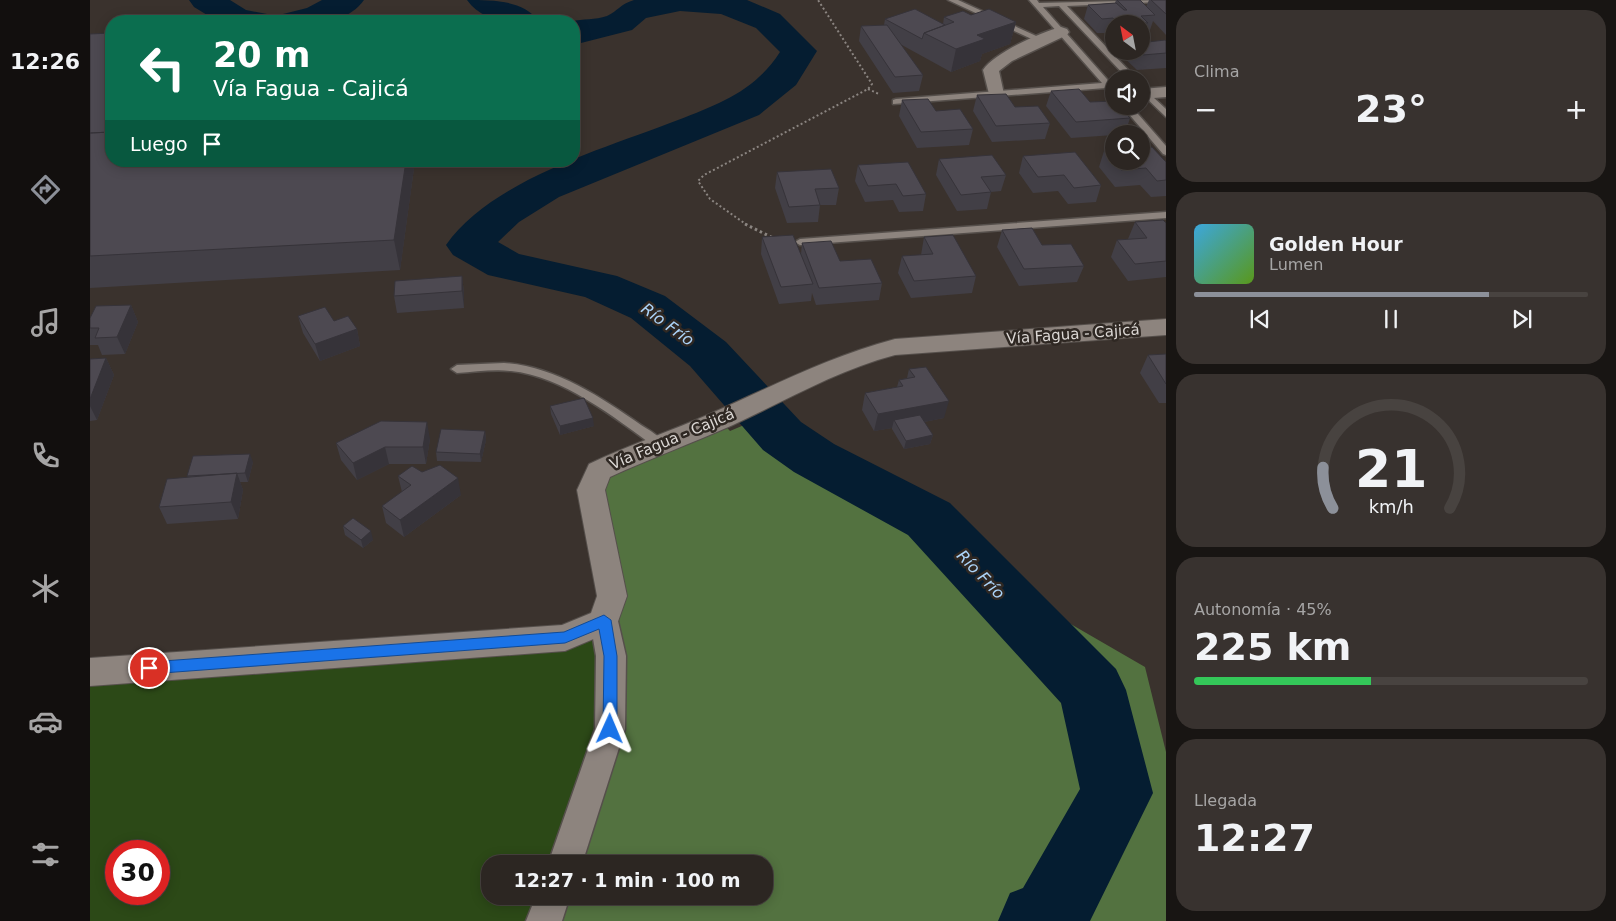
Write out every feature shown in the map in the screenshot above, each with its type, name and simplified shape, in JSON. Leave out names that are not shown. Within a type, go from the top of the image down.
[{"type":"street","points":[[996,94],[991,70],[1006,58],[1061,32]]},
{"type":"street","points":[[1150,92],[1166,92]]},
{"type":"street","name":"Vía Fagua - Cajicá","points":[[604,620],[612,596],[591,490],[599,471],[659,444],[720,420],[867,353],[895,347],[1166,327]]},
{"type":"street","points":[[90,672],[565,638],[604,620],[611,656],[610,729],[568,855]]},
{"type":"street","points":[[544,921],[550,905]]},
{"type":"lane","points":[[952,0],[1042,40]]},
{"type":"lane","points":[[1035,3],[1159,0]]},
{"type":"lane","points":[[1035,3],[1105,81]]},
{"type":"lane","points":[[1061,3],[1124,70]]},
{"type":"lane","points":[[896,102],[1105,88]]},
{"type":"lane","points":[[1150,99],[1166,114]]},
{"type":"lane","points":[[1134,115],[1166,152]]},
{"type":"lane","points":[[800,242],[1166,215]]},
{"type":"lane","points":[[457,369],[516,367],[572,387],[608,408],[659,444]]},
{"type":"path","points":[[800,242],[782,242],[771,238],[719,208],[701,189],[698,181],[704,175],[868,89],[872,84],[832,25],[818,0]]},
{"type":"green space","points":[[765,416],[782,436],[814,458],[929,519],[1004,598],[1043,608],[1145,667],[1166,752],[1166,921],[544,921],[550,905],[773,905],[773,855],[568,855],[610,729],[599,471],[720,420],[730,431]]},
{"type":"green space","points":[[604,621],[610,729],[568,855],[481,855],[481,905],[550,905],[544,921],[90,921],[90,672],[565,638]]},
{"type":"building","points":[[1117,0],[1140,0],[1155,15],[1105,15],[1105,19],[1102,19],[1088,5],[1116,3],[1124,10],[1127,10]]},
{"type":"building","points":[[1151,0],[1166,0],[1166,14]]},
{"type":"building","points":[[915,9],[945,25],[924,33],[922,39],[885,19]]},
{"type":"building","points":[[989,9],[1016,22],[977,35],[985,39],[956,49],[924,33],[954,22],[944,17],[963,11],[971,15]]},
{"type":"building","points":[[887,25],[923,75],[895,77],[861,26]]},
{"type":"building","points":[[105,33],[105,132],[90,133],[90,34]]},
{"type":"building","points":[[1165,40],[1166,53],[1150,54],[1150,42]]},
{"type":"building","points":[[1079,89],[1090,102],[1105,101],[1105,115],[1128,115],[1130,118],[1076,122],[1051,91]]},
{"type":"building","points":[[1006,94],[1015,107],[1038,106],[1050,123],[996,126],[977,95]]},
{"type":"building","points":[[928,99],[936,111],[960,109],[973,129],[921,132],[902,100]]},
{"type":"building","points":[[105,132],[105,167],[405,167],[394,240],[90,256],[90,133]]},
{"type":"building","points":[[1150,147],[1166,162],[1166,180],[1157,181],[1148,170],[1150,170]]},
{"type":"building","points":[[1075,152],[1101,185],[1074,188],[1064,175],[1038,177],[1023,156]]},
{"type":"building","points":[[992,155],[1006,175],[981,177],[991,192],[961,195],[939,159]]},
{"type":"building","points":[[908,162],[926,194],[903,196],[896,184],[868,186],[858,165]]},
{"type":"building","points":[[831,169],[839,188],[815,189],[820,205],[789,207],[777,172]]},
{"type":"building","points":[[1163,220],[1166,223],[1166,261],[1135,264],[1117,240],[1147,238],[1135,222]]},
{"type":"building","points":[[1032,228],[1042,245],[1071,244],[1084,266],[1024,269],[1002,230]]},
{"type":"building","points":[[793,235],[813,284],[781,287],[762,237]]},
{"type":"building","points":[[953,235],[976,276],[914,281],[902,256],[933,254],[924,237]]},
{"type":"building","points":[[831,241],[840,261],[871,259],[882,283],[819,288],[802,243]]},
{"type":"building","points":[[462,276],[462,291],[394,296],[395,281]]},
{"type":"building","points":[[131,305],[117,337],[95,338],[99,328],[90,328],[90,318],[96,306]]},
{"type":"building","points":[[325,307],[334,321],[348,316],[357,329],[315,344],[298,316]]},
{"type":"building","points":[[1166,354],[1166,384],[1148,355]]},
{"type":"building","points":[[106,358],[90,399],[90,359]]},
{"type":"building","points":[[926,367],[949,401],[878,414],[865,393],[903,386],[899,380],[915,377],[909,369]]},
{"type":"building","points":[[584,398],[593,418],[560,426],[550,406]]},
{"type":"building","points":[[920,415],[933,435],[906,441],[894,420]]},
{"type":"building","points":[[381,421],[427,422],[423,447],[385,447],[353,463],[336,443]]},
{"type":"building","points":[[441,429],[485,431],[480,454],[436,452]]},
{"type":"building","points":[[250,454],[245,473],[187,476],[193,456]]},
{"type":"building","points":[[440,465],[458,478],[400,520],[382,506],[411,485],[398,476],[412,466],[422,472]]},
{"type":"building","points":[[237,473],[231,502],[159,507],[167,479]]},
{"type":"building","points":[[353,518],[371,531],[361,540],[343,526]]},
{"type":"waterway","name":"Río Frío","points":[[206,0],[230,15]]},
{"type":"waterway","name":"Río Frío","points":[[319,15],[347,0]]},
{"type":"waterway","name":"Río Frío","points":[[484,0],[511,15]]},
{"type":"waterway","name":"Río Frío","points":[[580,32],[620,23],[635,10],[680,1],[727,4],[768,21],[799,51],[783,77],[745,107],[544,188],[503,213],[469,245],[504,265],[600,286],[648,307],[708,354],[782,436],[814,458],[929,519],[1092,690],[1117,793],[1050,917],[1038,921]]},
{"type":"route","points":[[149,668],[565,638],[604,620],[611,656],[610,729]]}]
